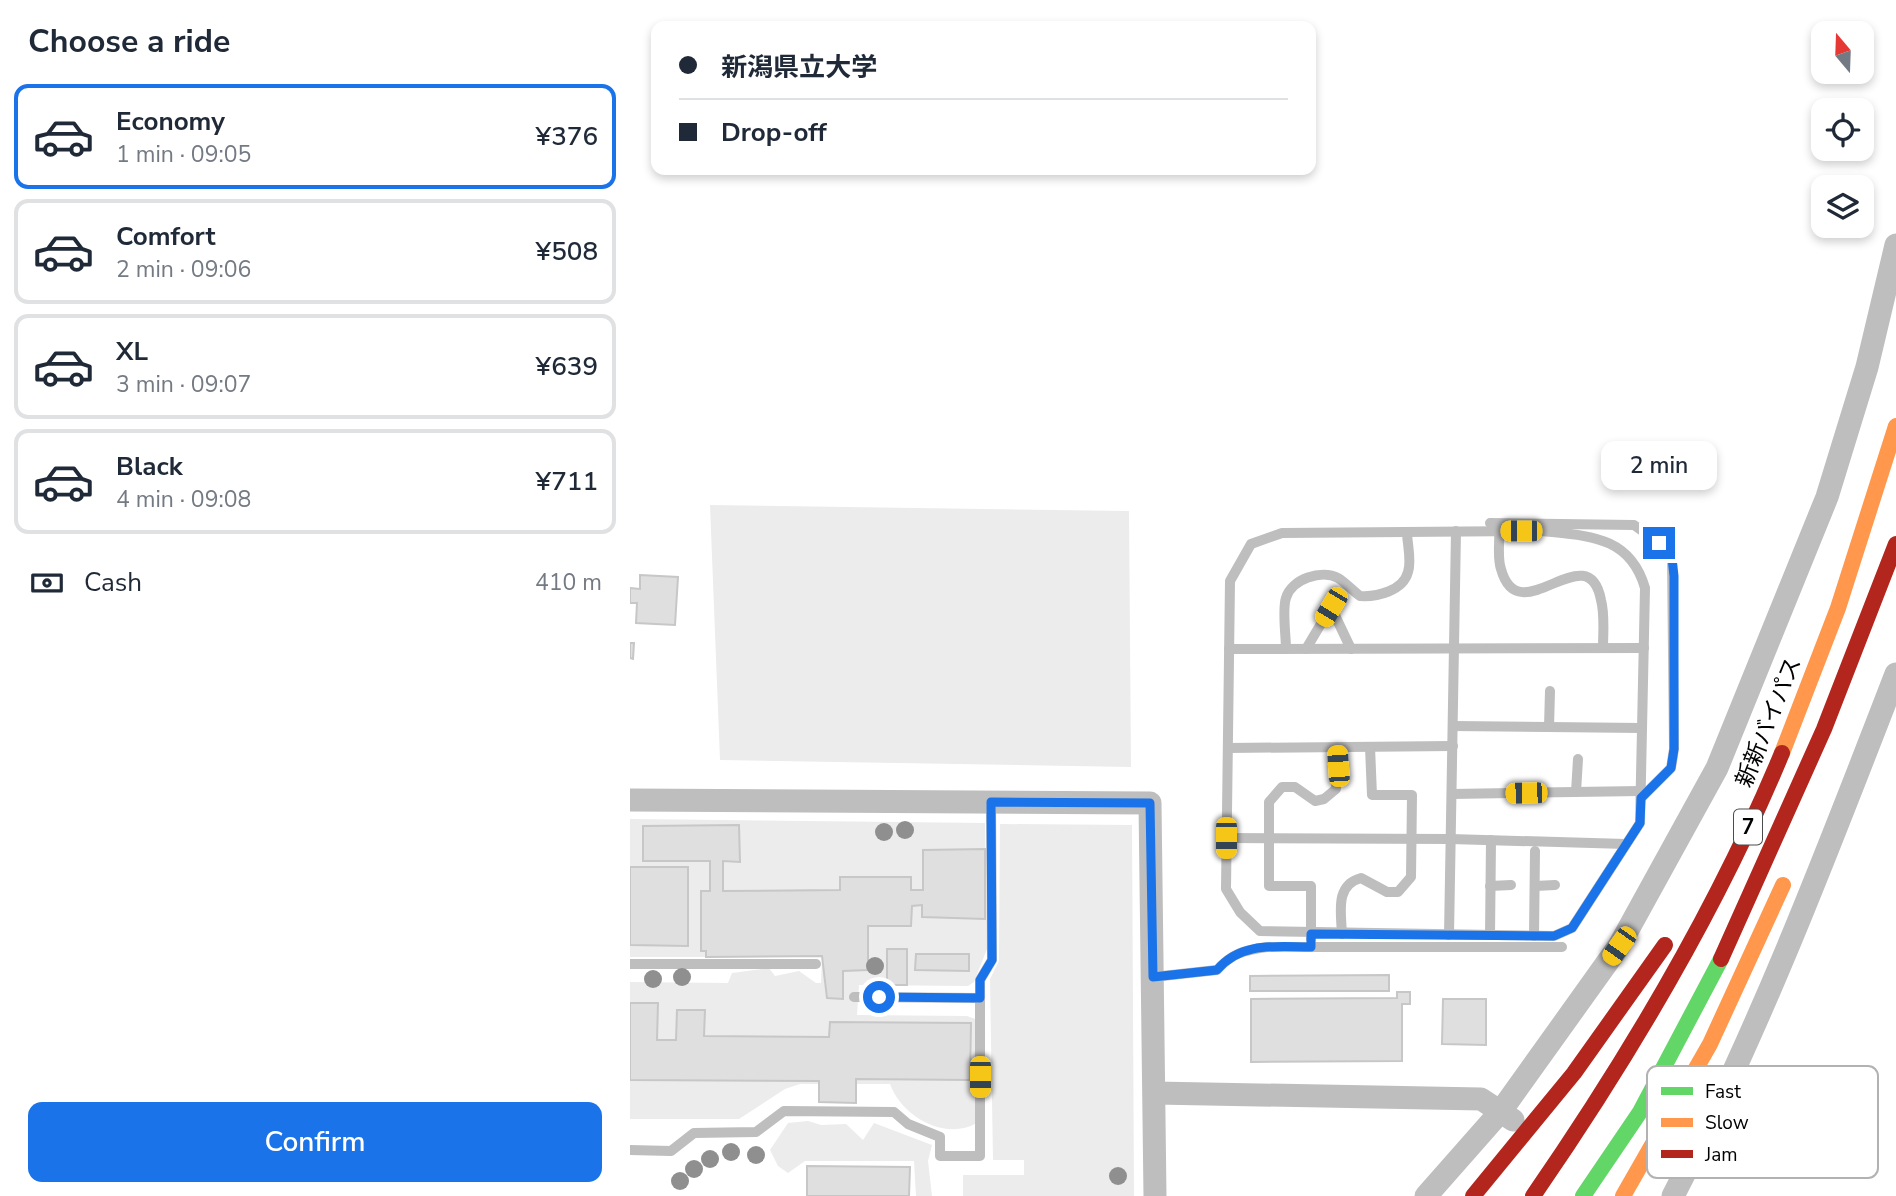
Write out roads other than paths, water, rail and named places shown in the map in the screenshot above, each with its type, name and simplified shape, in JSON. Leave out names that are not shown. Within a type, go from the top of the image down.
[{"type":"highway","name":"新新バイパス","points":[[1533,1196],[1570,1145],[1650,1018],[1748,827],[1838,610],[1896,426]]},
{"type":"highway","name":"7","points":[[1664,1066],[1714,978],[1846,679],[1896,544]]},
{"type":"highway","points":[[1806,811],[1846,679]]},
{"type":"highway","points":[[1473,1196],[1574,1073],[1748,827]]},
{"type":"highway","points":[[1697,1066],[1749,967],[1790,864]]},
{"type":"highway","name":"7","points":[[1583,1196],[1612,1157],[1647,1096]]},
{"type":"highway","points":[[1623,1196],[1647,1158]]},
{"type":"street","points":[[1426,1196],[1510,1118],[1619,946],[1717,768],[1828,497],[1867,367],[1896,244]]},
{"type":"street","points":[[1736,1066],[1828,851],[1896,674]]},
{"type":"street","points":[[630,800],[1150,803],[1155,1196]]},
{"type":"street","points":[[1155,1093],[1481,1099],[1510,1118]]},
{"type":"street","points":[[1673,1196],[1682,1178]]},
{"type":"lane","points":[[1452,794],[1576,792],[1641,795],[1671,768],[1674,749],[1672,558],[1659,543],[1634,525],[1495,527],[1456,531],[1282,533],[1251,544],[1230,581],[1226,889],[1240,912],[1260,931],[1311,934],[1554,936],[1572,928],[1640,823],[1641,795],[1645,588],[1639,568],[1617,546],[1592,536],[1495,527]]},
{"type":"lane","points":[[1495,527],[1500,568],[1512,587],[1522,592],[1534,593],[1572,575],[1583,575],[1591,581],[1601,599],[1603,648]]},
{"type":"lane","points":[[1450,935],[1456,531]]},
{"type":"lane","points":[[1286,649],[1286,598],[1296,585],[1310,576],[1337,577],[1360,596],[1386,593],[1398,586],[1408,572],[1407,532]]},
{"type":"lane","points":[[1306,649],[1331,607],[1351,649]]},
{"type":"lane","points":[[1229,649],[1644,648]]},
{"type":"lane","points":[[1549,727],[1550,691]]},
{"type":"lane","points":[[1453,726],[1642,728]]},
{"type":"lane","points":[[1227,748],[1452,746]]},
{"type":"lane","points":[[1311,947],[1311,886],[1269,886],[1269,802],[1282,787],[1295,787],[1315,801],[1324,799],[1336,789],[1337,747]]},
{"type":"lane","points":[[1342,934],[1343,888],[1351,880],[1361,877],[1387,892],[1398,892],[1411,877],[1412,795],[1372,795],[1370,747]]},
{"type":"lane","points":[[1576,792],[1578,758]]},
{"type":"lane","points":[[630,1150],[671,1151],[694,1133],[756,1132],[784,1111],[894,1112],[908,1124],[940,1138],[940,1156],[981,1156],[980,980],[992,960],[991,802]]},
{"type":"lane","points":[[1226,838],[1451,839],[1626,844]]},
{"type":"lane","points":[[1490,840],[1490,935]]},
{"type":"lane","points":[[1534,936],[1535,851]]},
{"type":"lane","points":[[1490,886],[1511,885]]},
{"type":"lane","points":[[1535,886],[1555,885]]},
{"type":"lane","points":[[1153,977],[1217,970],[1227,958],[1241,951],[1267,947],[1562,947]]},
{"type":"lane","points":[[630,964],[816,964]]},
{"type":"lane","points":[[854,997],[980,998]]}]
